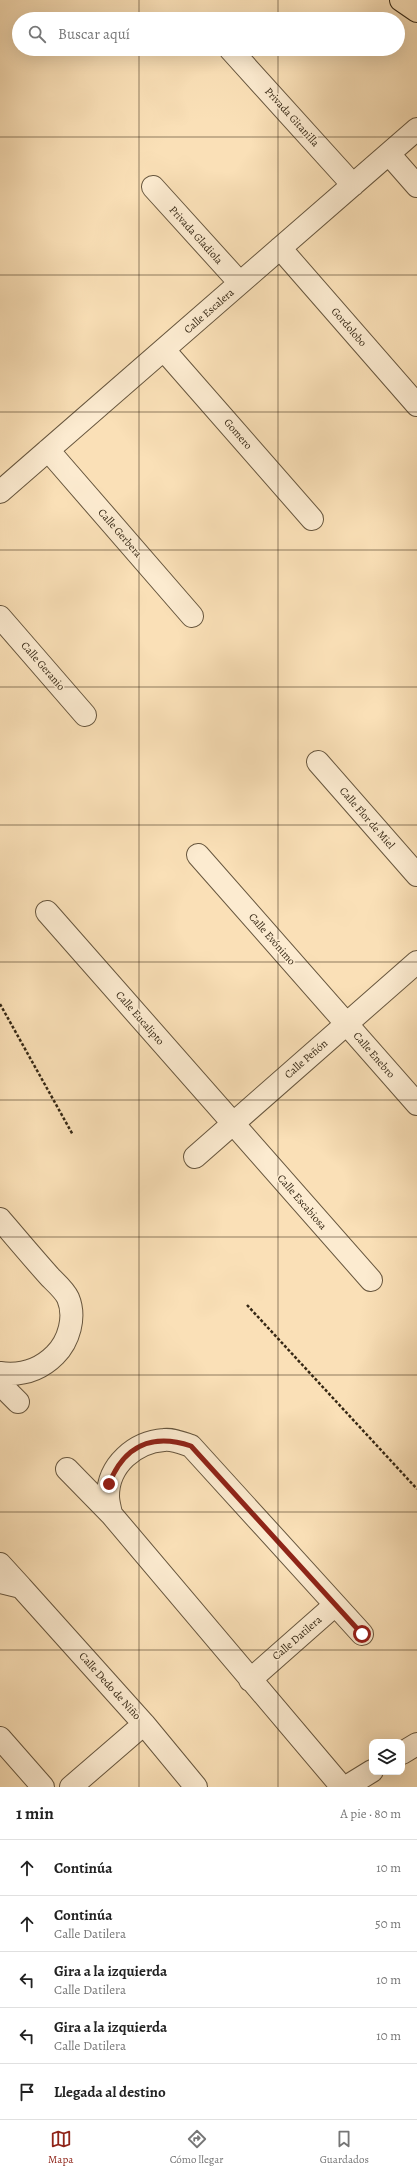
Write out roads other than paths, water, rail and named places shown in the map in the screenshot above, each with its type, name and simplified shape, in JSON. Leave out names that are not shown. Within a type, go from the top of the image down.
[{"type":"main road","points":[[402,0],[417,11]]},
{"type":"street","name":"Privada Gitanilla","points":[[236,56],[353,186]]},
{"type":"street","name":"Calle Escalera","points":[[0,492],[417,129]]},
{"type":"street","points":[[389,154],[417,186]]},
{"type":"street","name":"Privada Gladiola","points":[[153,187],[240,283]]},
{"type":"street","name":"Gordolobo","points":[[280,248],[417,406]]},
{"type":"street","name":"Gomero","points":[[164,350],[312,519]]},
{"type":"street","name":"Calle Gerbera","points":[[48,450],[192,616]]},
{"type":"street","name":"Calle Geranio","points":[[0,618],[85,715]]},
{"type":"street","name":"Calle Flor de Miel","points":[[318,762],[417,875]]},
{"type":"street","name":"Calle Evónimo","points":[[198,855],[346,1024]]},
{"type":"street","name":"Calle Eucalipto","points":[[47,912],[233,1123]]},
{"type":"street","name":"Calle Peñón","points":[[196,1157],[417,962]]},
{"type":"street","name":"Calle Enebro","points":[[346,1024],[417,1104]]},
{"type":"street","name":"Calle Escabiosa","points":[[233,1123],[371,1280]]},
{"type":"street","points":[[0,1219],[68,1298],[72,1317],[68,1336],[60,1350],[49,1361],[35,1370],[15,1375],[0,1373]]},
{"type":"street","points":[[0,1384],[18,1402]]},
{"type":"street","points":[[111,1514],[108,1496],[109,1484],[115,1468],[132,1450],[143,1444],[164,1440],[191,1446],[362,1634]]},
{"type":"street","points":[[66,1470],[111,1514],[342,1787]]},
{"type":"street","name":"Calle Dedo de Niño","points":[[0,1564],[144,1724],[196,1787]]},
{"type":"street","points":[[0,1582],[21,1587]]},
{"type":"street","name":"Calle Datilera","points":[[250,1680],[335,1605]]},
{"type":"street","name":"Calle Dedo de Niño","points":[[71,1787],[144,1724]]},
{"type":"street","points":[[0,1738],[43,1787]]},
{"type":"street","points":[[405,1751],[417,1744]]},
{"type":"street","points":[[346,1787],[369,1773]]}]
